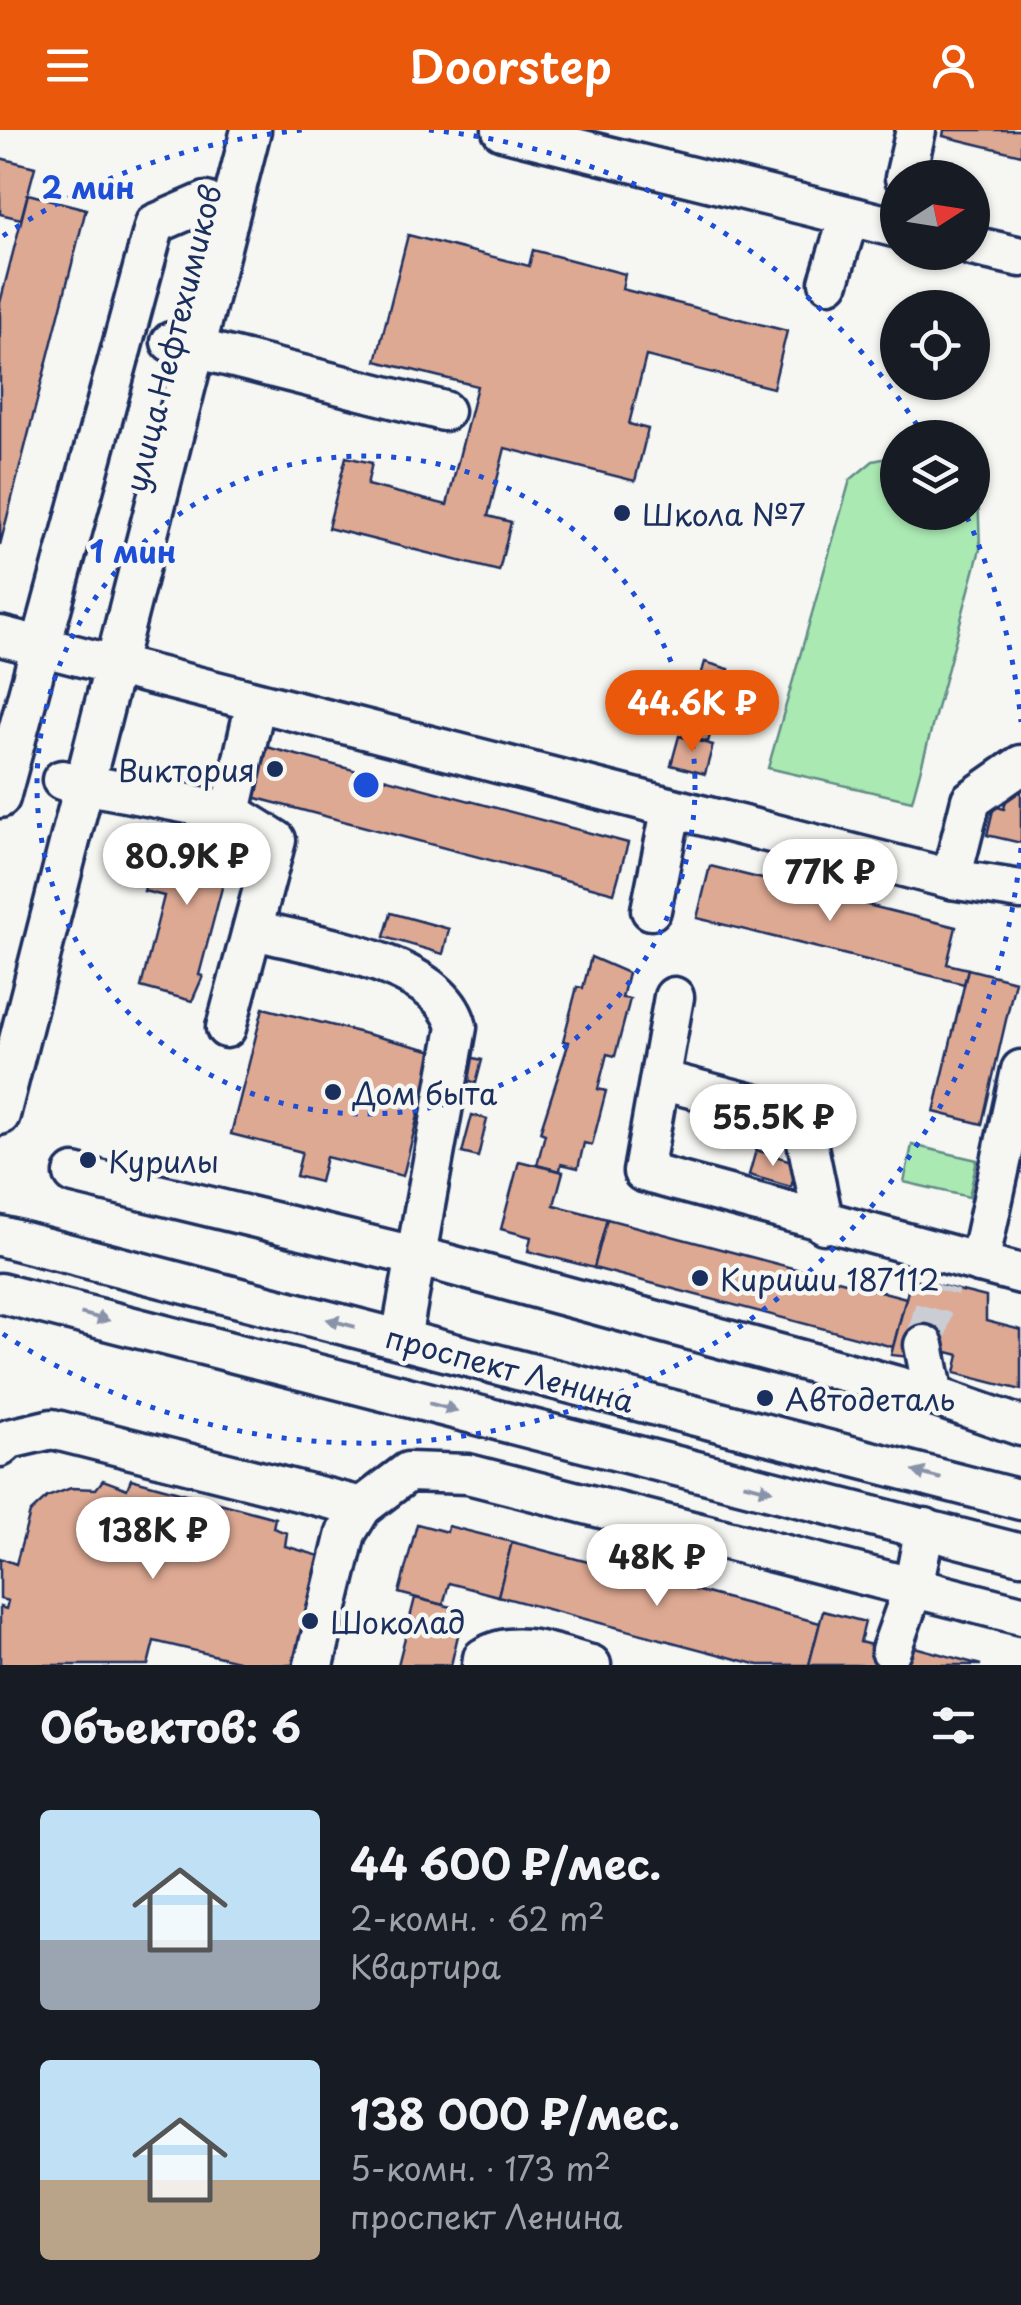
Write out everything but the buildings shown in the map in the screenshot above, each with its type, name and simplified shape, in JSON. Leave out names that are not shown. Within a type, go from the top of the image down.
[{"type":"street","name":"улица Нефтехимиков","points":[[0,1115],[8,1014],[183,345],[206,202],[225,130]]},
{"type":"street","points":[[251,130],[183,345],[444,410]]},
{"type":"street","points":[[502,130],[849,216],[880,219]]},
{"type":"street","points":[[909,160],[916,130]]},
{"type":"street","points":[[0,798],[155,224],[206,202]]},
{"type":"street","points":[[828,282],[849,216]]},
{"type":"street","points":[[990,250],[1021,257]]},
{"type":"street","points":[[0,636],[671,811],[951,879],[1021,890]]},
{"type":"street","points":[[231,812],[256,702]]},
{"type":"street","points":[[951,879],[972,800],[1021,765]]},
{"type":"street","points":[[71,782],[231,812],[276,840],[226,1028]]},
{"type":"street","points":[[651,910],[671,811]]},
{"type":"street","points":[[254,930],[407,971],[454,1012],[457,1026],[401,1339]]},
{"type":"street","points":[[674,997],[643,1172],[824,1224],[956,1268],[1021,1274]]},
{"type":"street","points":[[956,1268],[1021,1070]]},
{"type":"street","points":[[660,1080],[788,1113],[806,1137],[824,1224]]},
{"type":"street","points":[[74,1174],[413,1258],[934,1396],[1021,1426]]},
{"type":"street","name":"проспект Ленина","points":[[0,1236],[1021,1500]]},
{"type":"street","name":"проспект Ленина","points":[[0,1293],[1021,1554]]},
{"type":"street","points":[[924,1345],[934,1396]]},
{"type":"street","points":[[0,1447],[10,1439],[52,1429],[362,1506]]},
{"type":"street","points":[[533,1490],[546,1435]]},
{"type":"street","points":[[314,1665],[346,1533],[362,1506],[408,1472],[468,1474],[1021,1615]]},
{"type":"street","points":[[891,1650],[913,1588],[925,1528]]},
{"type":"street","points":[[482,1665],[483,1658],[498,1648],[530,1649],[591,1665]]},
{"type":"green space","points":[[880,460],[880,530],[979,530],[980,549],[912,801],[768,768],[850,480]]},
{"type":"green space","points":[[912,1145],[977,1160],[969,1197],[904,1182]]},
{"type":"tunnel","points":[[924,1345],[940,1285]]},
{"type":"place","name":"Школа №7","points":[[622,513]]},
{"type":"place","name":"Виктория","points":[[275,769]]},
{"type":"place","name":"Дом быта","points":[[333,1092]]},
{"type":"place","name":"Курилы","points":[[88,1160]]},
{"type":"place","name":"Кириши 187112","points":[[700,1278]]},
{"type":"place","name":"Автодеталь","points":[[765,1398]]},
{"type":"place","name":"Шоколад","points":[[310,1621]]}]
